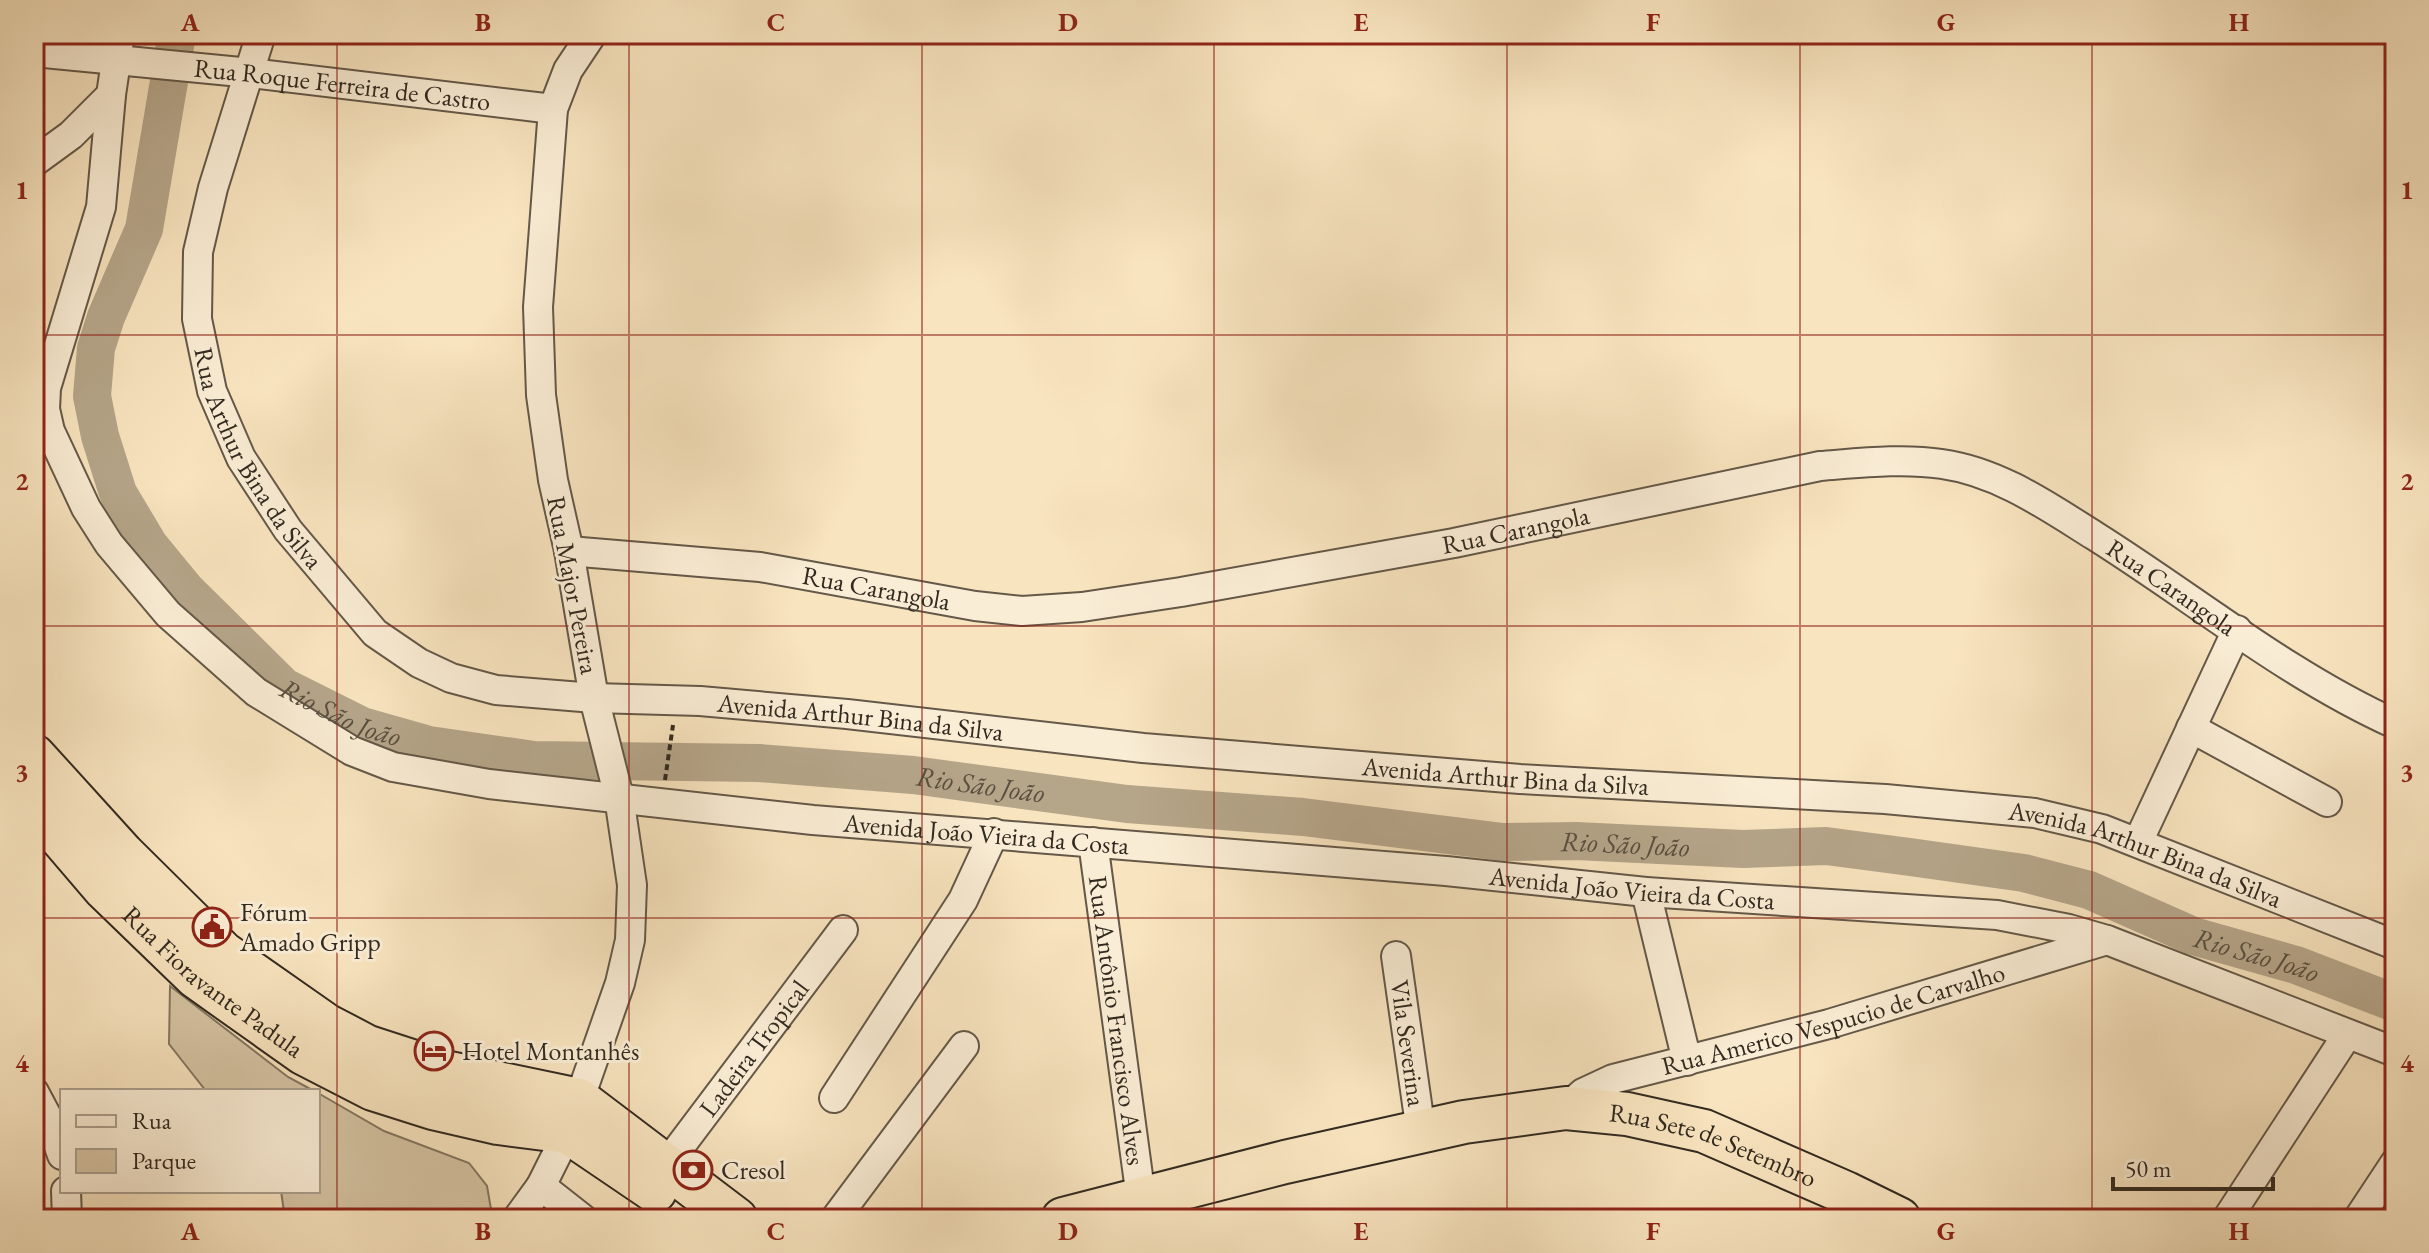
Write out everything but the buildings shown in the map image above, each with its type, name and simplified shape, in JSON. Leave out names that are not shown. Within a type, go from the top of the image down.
[{"type":"highway","name":"Rua Fioravante Padula","points":[[34,756],[123,854],[223,953],[326,1025],[368,1047],[573,1116]]},
{"type":"highway","name":"Rua Fioravante Padula","points":[[34,806],[105,889],[196,977],[303,1053],[373,1089],[433,1108],[498,1123],[573,1116]]},
{"type":"highway","name":"Rua Sete de Setembro","points":[[1063,1219],[1285,1162],[1480,1120],[1566,1108],[1627,1114],[1704,1131],[1899,1219]]},
{"type":"highway","points":[[573,1116],[666,1165],[736,1219]]},
{"type":"highway","points":[[573,1116],[692,1219]]},
{"type":"street","name":"Rua Arthur Bina da Silva","points":[[261,34],[213,188],[198,252],[197,319],[200,334],[212,391],[241,458],[288,530],[375,633],[419,663],[451,678],[496,690],[594,698]]},
{"type":"street","name":"Rua Major Pereira","points":[[517,1219],[541,1186],[573,1116],[620,983],[630,940],[632,885],[617,791],[594,698],[569,551],[553,480],[540,381],[538,307],[553,109],[568,70],[592,34]]},
{"type":"street","name":"Rua Roque Ferreira de Castro","points":[[34,52],[122,52],[201,68],[553,109]]},
{"type":"street","name":"Avenida João Vieira da Costa","points":[[122,52],[111,95],[101,207],[46,388],[45,409],[50,431],[86,508],[109,544],[168,614],[256,692],[352,751],[393,767],[475,782],[617,791],[813,820],[1446,871],[1646,892],[1997,915],[2107,940],[2395,1052]]},
{"type":"street","points":[[34,162],[71,135],[111,95]]},
{"type":"street","name":"Rua Carangola","points":[[569,551],[760,567],[975,606],[1022,611],[1082,607],[1181,592],[1454,543],[1820,466],[1880,462],[1942,463],[1987,475],[2033,497],[2237,630],[2294,671],[2395,724]]},
{"type":"street","points":[[2138,842],[2237,630]]},
{"type":"street","name":"Avenida Arthur Bina da Silva","points":[[594,698],[715,702],[1143,748],[1428,772],[1885,799],[2035,813],[2102,829],[2138,842],[2395,945]]},
{"type":"street","points":[[2191,728],[2327,802]]},
{"type":"street","points":[[834,1098],[963,900],[994,833]]},
{"type":"street","name":"Rua Antônio Francisco Alves","points":[[1093,842],[1141,1198]]},
{"type":"street","points":[[1646,892],[1687,1061]]},
{"type":"street","name":"Ladeira Tropical","points":[[666,1165],[843,930]]},
{"type":"street","name":"Rua Americo Vespucio de Carvalho","points":[[1566,1108],[1599,1084],[1844,1019],[2107,940]]},
{"type":"street","name":"Vila Severina","points":[[1396,956],[1421,1132]]},
{"type":"street","points":[[2227,1219],[2347,1035]]},
{"type":"street","points":[[835,1219],[964,1046]]},
{"type":"street","points":[[34,1092],[42,1130],[60,1152]]},
{"type":"street","points":[[2358,1219],[2395,1163]]},
{"type":"street","points":[[541,1186],[583,1219]]},
{"type":"street","points":[[66,1193],[67,1219]]},
{"type":"path","points":[[665,779],[673,725]]},
{"type":"green space","points":[[170,986],[288,1077],[310,1089],[204,1089],[169,1044]]},
{"type":"green space","points":[[320,1094],[384,1131],[469,1163],[487,1186],[492,1215],[490,1219],[285,1219],[281,1193],[320,1193]]},
{"type":"waterway","name":"Rio São João","points":[[177,34],[144,229],[96,348],[92,396],[100,436],[118,493],[149,545],[186,590],[284,687],[362,726],[429,745],[534,760],[759,763],[913,775],[1127,804],[1303,817],[1503,842],[1576,841],[1743,849],[1826,846],[1910,857],[2024,873],[2089,890],[2193,936],[2296,965],[2395,1003]]},
{"type":"place","name":"Fórum Amado Gripp","points":[[212,927]]},
{"type":"place","name":"Hotel Montanhês","points":[[434,1051]]},
{"type":"place","name":"Cresol","points":[[693,1170]]}]
